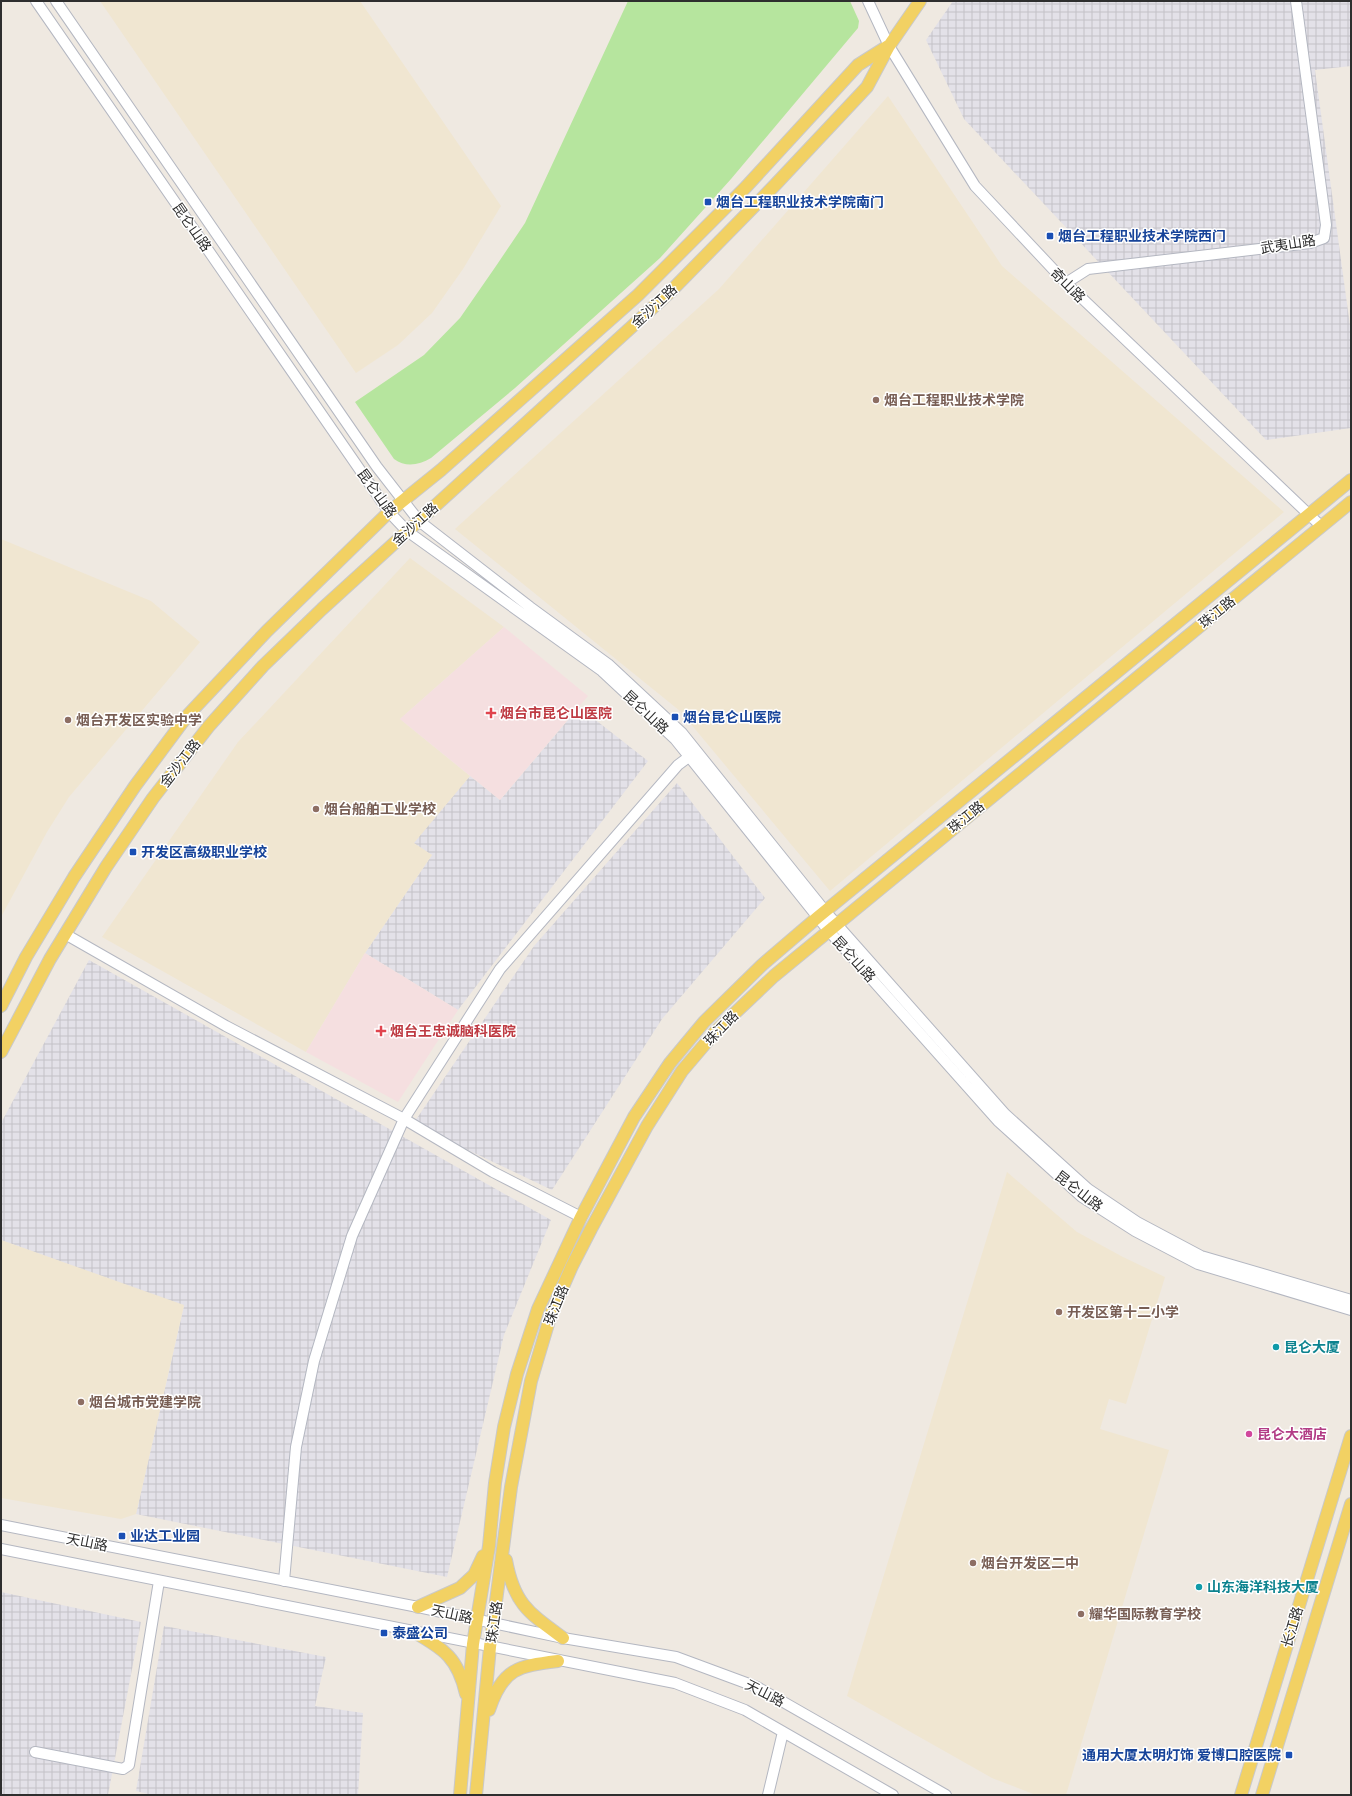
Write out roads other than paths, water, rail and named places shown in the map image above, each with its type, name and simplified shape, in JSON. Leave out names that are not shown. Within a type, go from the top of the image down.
[{"type":"main road","name":"金沙江路","points":[[1,1052],[50,959],[106,867],[148,805],[209,726],[264,666],[322,609],[671,291],[775,185],[867,87],[889,46],[920,1]]},
{"type":"main road","name":"金沙江路","points":[[1,1006],[26,957],[74,877],[135,786],[187,716],[267,630],[389,512],[638,295],[745,188],[858,65],[889,46]]},
{"type":"main road","points":[[460,1795],[473,1644],[488,1546],[495,1483],[504,1427],[518,1374],[538,1309],[581,1217],[634,1117],[670,1063],[704,1022],[762,965],[821,914],[1311,515],[1351,480]]},
{"type":"main road","name":"珠江路","points":[[476,1795],[490,1647],[511,1487],[530,1380],[551,1314],[572,1266],[647,1126],[682,1071],[716,1031],[774,976],[1351,502]]},
{"type":"main road","name":"长江路","points":[[1241,1795],[1351,1436]]},
{"type":"main road","name":"长江路","points":[[1262,1795],[1351,1504]]},
{"type":"main road","points":[[418,1606],[460,1588],[474,1575],[488,1546]]},
{"type":"main road","points":[[504,1549],[508,1575],[524,1608],[564,1638]]},
{"type":"main road","points":[[414,1632],[435,1644],[450,1657],[460,1671],[468,1704]]},
{"type":"main road","points":[[481,1742],[495,1691],[504,1678],[516,1670],[528,1665],[558,1661]]},
{"type":"street","name":"昆仑山路","points":[[36,1],[389,512],[407,531],[602,671],[669,734],[998,1121],[1082,1197],[1135,1231],[1198,1264],[1351,1310]]},
{"type":"street","name":"昆仑山路","points":[[56,1],[373,460],[403,501],[419,520],[530,607],[608,664],[682,732],[821,914]]},
{"type":"street","name":"奇山路","points":[[868,1],[889,46],[974,186],[1066,284],[1321,526]]},
{"type":"street","name":"武夷山路","points":[[1066,284],[1088,269],[1310,243],[1324,238],[1326,224],[1296,1]]},
{"type":"street","points":[[284,1581],[296,1447],[314,1361],[352,1236],[404,1119],[500,969],[678,766],[697,752]]},
{"type":"street","name":"昆仑山路","points":[[832,927],[1005,1114],[1088,1189],[1138,1222],[1201,1256],[1351,1300]]},
{"type":"street","points":[[65,934],[226,1026],[404,1119],[493,1172],[581,1217]]},
{"type":"street","name":"天山路","points":[[1,1524],[284,1581],[418,1606],[564,1638],[676,1657],[757,1687],[946,1795]]},
{"type":"street","name":"天山路","points":[[1,1549],[558,1661],[675,1683],[745,1710],[893,1795]]},
{"type":"street","points":[[35,1752],[123,1769],[129,1765],[159,1581]]},
{"type":"street","points":[[768,1795],[783,1732]]},
{"type":"place","name":"烟台工程职业技术学院南门","points":[[708,202]]},
{"type":"place","name":"烟台工程职业技术学院西门","points":[[1050,236]]},
{"type":"place","name":"烟台工程职业技术学院","points":[[876,400]]},
{"type":"place","name":"烟台市昆仑山医院","points":[[491,713]]},
{"type":"place","name":"烟台昆仑山医院","points":[[675,717]]},
{"type":"place","name":"烟台开发区实验中学","points":[[68,720]]},
{"type":"place","name":"烟台船舶工业学校","points":[[316,809]]},
{"type":"place","name":"开发区高级职业学校","points":[[133,852]]},
{"type":"place","name":"烟台王忠诚脑科医院","points":[[381,1031]]},
{"type":"place","name":"开发区第十二小学","points":[[1059,1312]]},
{"type":"place","name":"昆仑大厦","points":[[1276,1347]]},
{"type":"place","name":"烟台城市党建学院","points":[[81,1402]]},
{"type":"place","name":"昆仑大酒店","points":[[1249,1434]]},
{"type":"place","name":"业达工业园","points":[[122,1536]]},
{"type":"place","name":"烟台开发区二中","points":[[973,1563]]},
{"type":"place","name":"山东海洋科技大厦","points":[[1199,1587]]},
{"type":"place","name":"耀华国际教育学校","points":[[1081,1614]]},
{"type":"place","name":"泰盛公司","points":[[384,1633]]},
{"type":"place","name":"通用大厦太明灯饰 爱博口腔医院","points":[[1289,1755]]}]
